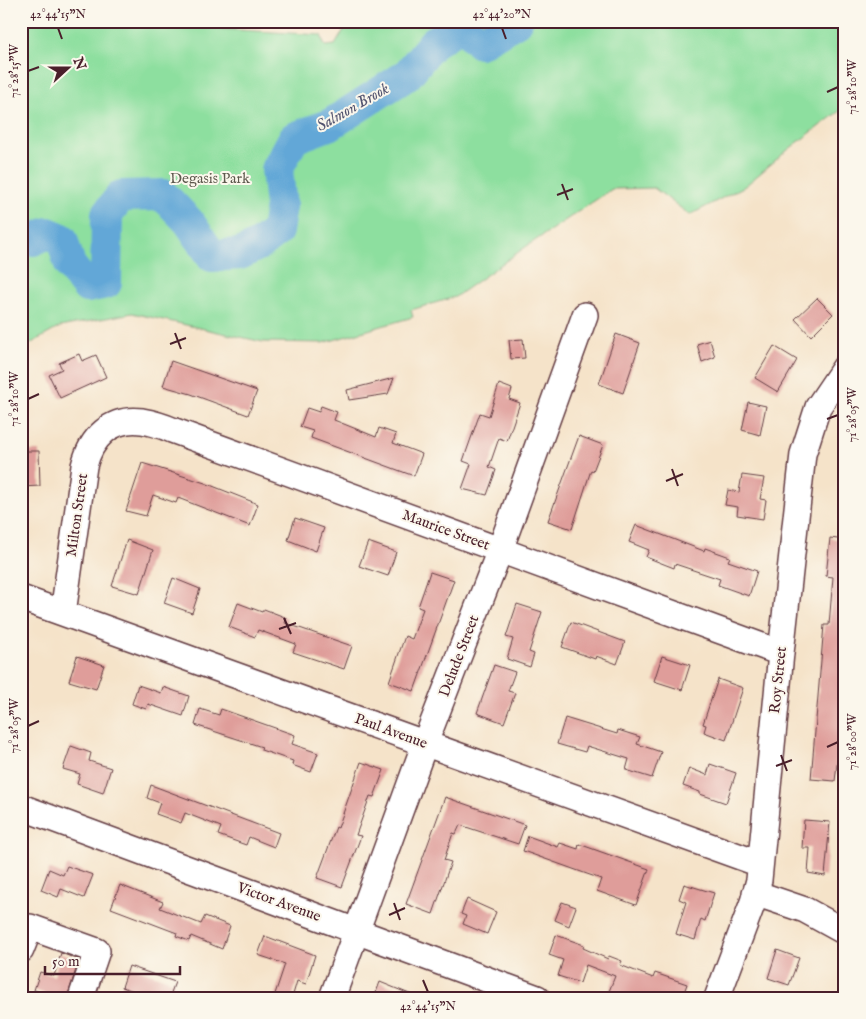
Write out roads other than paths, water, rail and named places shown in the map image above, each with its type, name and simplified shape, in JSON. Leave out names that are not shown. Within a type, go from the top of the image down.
[{"type":"street","name":"Delude Street","points":[[332,998],[425,743],[500,550],[585,315]]},
{"type":"street","name":"Roy Street","points":[[717,998],[756,893],[803,454],[818,407],[845,367]]},
{"type":"street","name":"Maurice Street","points":[[110,428],[130,421],[151,423],[781,653]]},
{"type":"street","name":"Milton Street","points":[[63,613],[86,456],[94,441],[110,428]]},
{"type":"street","name":"Paul Avenue","points":[[21,598],[760,864]]},
{"type":"street","name":"Victor Avenue","points":[[21,806],[537,998]]},
{"type":"street","points":[[756,893],[805,910],[845,932]]},
{"type":"street","points":[[21,950],[30,927],[98,951],[81,998]]},
{"type":"waterway","name":"Salmon Brook","points":[[21,238],[33,240],[48,233],[62,239],[70,265],[87,287],[106,283],[107,214],[121,196],[163,195],[189,222],[212,256],[240,254],[260,244],[277,231],[281,206],[277,169],[294,138],[331,124],[407,75],[434,42],[462,25],[480,43],[517,21]]},
{"type":"park label","name":"Degasis Park","points":[[210,178]]}]
